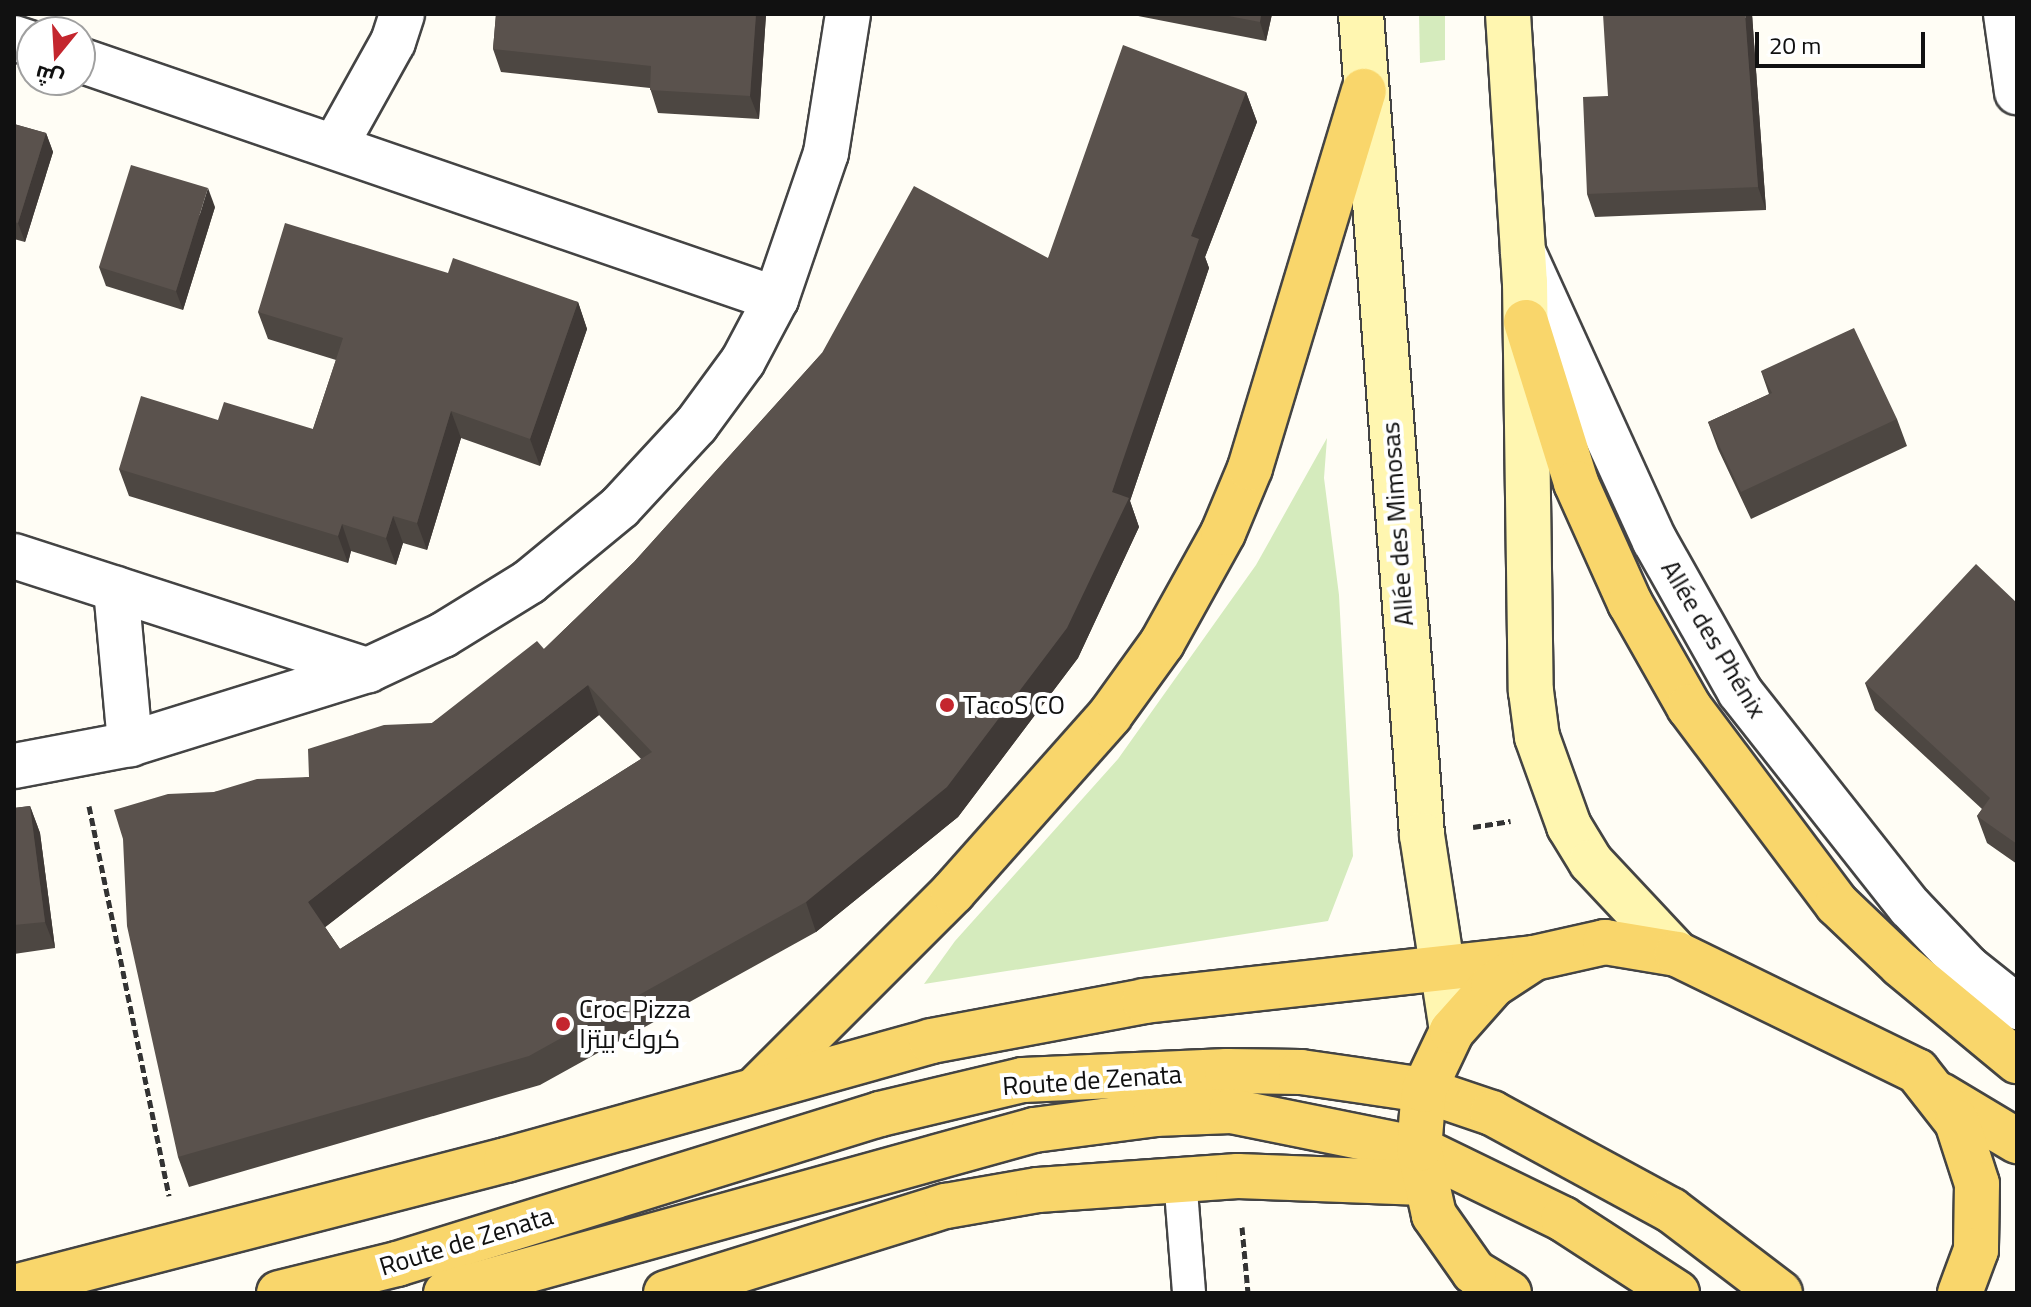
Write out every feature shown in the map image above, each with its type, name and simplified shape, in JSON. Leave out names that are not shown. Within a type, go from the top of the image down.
[{"type":"main road","name":"Allée des Mimosas","points":[[1361,14],[1364,91],[1422,835],[1452,1031]]},
{"type":"main road","points":[[1508,14],[1526,322],[1531,691],[1537,737],[1563,812],[1617,896],[1677,954]]},
{"type":"main road","points":[[756,1089],[953,892],[1110,715],[1162,643],[1223,533],[1250,468],[1364,91]]},
{"type":"main road","points":[[1526,322],[1576,483],[1630,603],[1689,707],[1837,904],[1901,965],[2017,1061]]},
{"type":"main road","points":[[14,1287],[931,1041],[1043,1018],[1204,993],[1534,958],[1605,942],[1677,954],[1917,1071],[1939,1095],[1957,1122],[1977,1184],[1976,1250],[1960,1293]]},
{"type":"main road","points":[[1509,1293],[1474,1272],[1451,1246],[1421,1166],[1424,1090],[1452,1031],[1480,996],[1534,958]]},
{"type":"main road","name":"Route de Zenata","points":[[279,1293],[397,1264],[880,1114],[1023,1080],[1301,1072],[1424,1090],[1492,1113],[1671,1210],[1780,1293]]},
{"type":"main road","points":[[1939,1095],[2017,1141]]},
{"type":"main road","name":"Route de Zenata","points":[[446,1293],[1034,1130],[1155,1114],[1231,1111],[1421,1166],[1563,1219],[1677,1293]]},
{"type":"main road","name":"Route de Zenata","points":[[666,1293],[946,1206],[1038,1190],[1180,1178],[1421,1166]]},
{"type":"street","points":[[335,146],[393,42],[402,14]]},
{"type":"street","points":[[14,766],[130,744],[368,670],[443,635],[529,582],[620,507],[696,425],[743,361],[776,299],[826,153],[848,14]]},
{"type":"street","points":[[2006,14],[2017,92]]},
{"type":"street","points":[[96,65],[776,299]]},
{"type":"street","name":"Allée des Phénix","points":[[1523,252],[1655,541],[1740,692],[1910,907],[1968,968],[2017,1007]]},
{"type":"street","points":[[14,556],[368,670]]},
{"type":"street","points":[[116,589],[130,744]]},
{"type":"lane","points":[[1180,1178],[1189,1293]]},
{"type":"path","points":[[78,754],[179,1245]]},
{"type":"path","points":[[1422,835],[1563,812]]},
{"type":"path","points":[[1238,1176],[1248,1293]]},
{"type":"green space","points":[[1419,14],[1445,14],[1445,60],[1420,63]]},
{"type":"green space","points":[[1327,438],[1324,478],[1339,595],[1353,856],[1328,921],[924,984],[955,941],[1118,759],[1256,565]]},
{"type":"building","points":[[496,14],[756,14],[750,96],[650,90],[651,66],[493,49]]},
{"type":"building","points":[[1218,14],[1261,14],[1260,22]]},
{"type":"building","points":[[1603,14],[1745,14],[1758,187],[1587,194],[1583,97],[1608,96]]},
{"type":"building","points":[[1123,45],[1246,92],[1191,236],[1199,239],[1112,492],[1129,498],[1067,628],[947,787],[806,902],[529,1056],[178,1157],[127,926],[123,839],[114,810],[168,794],[214,792],[257,779],[309,777],[308,749],[384,725],[432,723],[537,641],[544,649],[634,562],[822,353],[914,186],[1048,258]],"holes":[[[588,685],[652,752],[340,949],[308,902]]]},
{"type":"building","points":[[14,124],[46,133],[18,223],[14,222]]},
{"type":"building","points":[[131,165],[208,188],[176,291],[99,267]]},
{"type":"building","points":[[285,223],[448,273],[453,258],[578,302],[530,439],[451,411],[417,523],[393,516],[386,538],[342,524],[338,536],[119,469],[141,396],[218,420],[224,402],[313,429],[343,338],[258,312]]},
{"type":"building","points":[[1854,328],[1897,419],[1741,492],[1708,422],[1772,393],[1761,371]]},
{"type":"building","points":[[1976,564],[2017,603],[2017,844],[1977,816],[1990,798],[1865,683]]},
{"type":"building","points":[[30,806],[45,922],[14,925],[14,808]]},
{"type":"place","name":"TacoS CO","points":[[947,705]]},
{"type":"place","name":"Croc Pizza كروك بيتزا","points":[[563,1024]]}]
